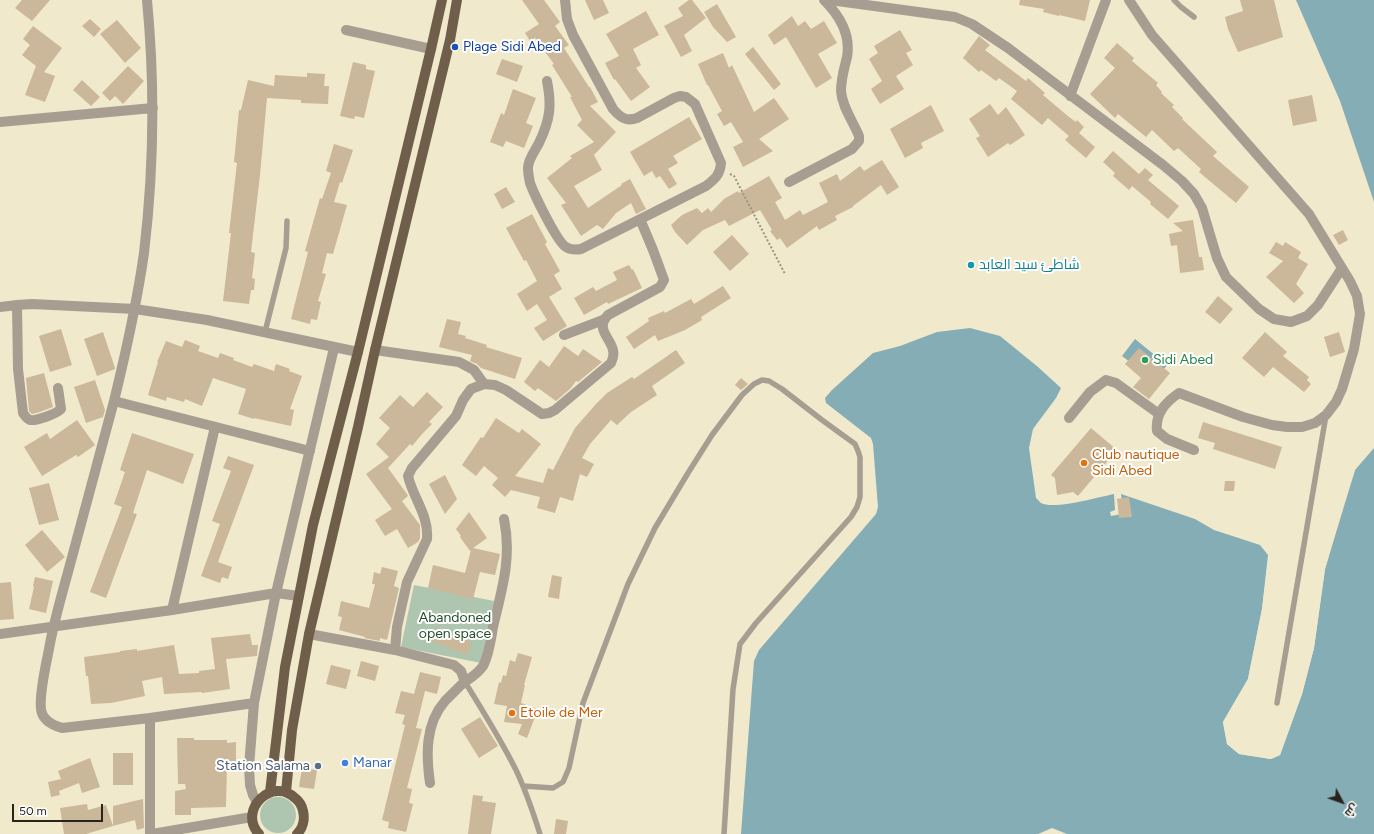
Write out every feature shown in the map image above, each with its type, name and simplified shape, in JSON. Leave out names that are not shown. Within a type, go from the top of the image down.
[{"type":"main road","points":[[270,792],[285,667],[313,525],[358,352],[442,0]]},
{"type":"main road","points":[[286,792],[292,730],[309,634],[358,427],[374,350],[450,40],[457,0]]},
{"type":"main road","points":[[259,834],[253,825],[252,817],[254,807],[262,796],[270,792],[278,791],[286,792],[293,796],[299,801],[303,809],[303,825],[297,834]]},
{"type":"street","points":[[147,0],[151,45],[153,108],[150,195],[144,254],[114,401],[53,626],[40,710],[44,718],[53,725],[62,728],[150,718],[254,703]]},
{"type":"street","points":[[547,81],[550,97],[550,110],[545,128],[528,163],[528,175],[530,184],[560,242],[567,248],[576,250],[640,220],[715,180],[720,172],[721,163],[695,104],[686,97],[680,96],[674,98],[631,120],[618,116],[612,109],[573,35],[567,19],[565,0]]},
{"type":"street","points":[[789,182],[852,148],[859,141],[857,132],[844,104],[841,92],[841,80],[847,56],[847,40],[843,24],[835,10],[824,0]]},
{"type":"street","points":[[830,0],[955,17],[972,24],[1008,48],[1182,181],[1194,194],[1202,208],[1217,258],[1226,277],[1259,309],[1274,319],[1292,322],[1307,316],[1318,305],[1342,268]]},
{"type":"street","points":[[1070,96],[1106,0]]},
{"type":"street","points":[[1129,0],[1152,35],[1309,214],[1350,281],[1357,296],[1360,314],[1354,349],[1342,389],[1336,402],[1326,415],[1315,423],[1302,427],[1272,425],[1243,417],[1179,393],[1164,405],[1156,424],[1157,431],[1161,435],[1194,450]]},
{"type":"street","points":[[346,30],[431,49]]},
{"type":"street","points":[[0,122],[153,108]]},
{"type":"street","points":[[564,335],[603,320],[608,315],[660,287],[664,280],[640,220]]},
{"type":"street","points":[[0,307],[17,305],[134,309],[207,320],[358,352]]},
{"type":"street","points":[[17,305],[18,369],[23,413],[26,417],[30,420],[39,419],[62,409],[58,388]]},
{"type":"street","points":[[395,650],[397,627],[407,582],[427,539],[425,517],[410,484],[408,476],[412,468],[456,416],[463,400],[471,389],[484,384],[495,386],[506,390],[542,414],[555,410],[611,363],[614,357],[614,351],[603,330],[603,320]]},
{"type":"street","points":[[257,802],[250,785],[249,767],[254,703],[276,593],[334,348]]},
{"type":"street","points":[[374,350],[459,362],[474,370],[484,384]]},
{"type":"street","points":[[1069,418],[1090,392],[1106,380],[1116,383],[1159,414]]},
{"type":"street","points":[[114,401],[310,451]]},
{"type":"street","points":[[172,610],[215,427]]},
{"type":"street","points":[[430,783],[427,764],[428,740],[433,722],[444,702],[465,682],[473,677],[483,665],[488,652],[508,556],[507,534],[504,519]]},
{"type":"street","points":[[0,634],[172,610],[276,593],[299,596]]},
{"type":"street","points":[[309,634],[395,650],[454,665],[461,671],[465,682]]},
{"type":"street","points":[[150,718],[151,834],[252,817]]},
{"type":"lane","points":[[1174,0],[1180,7],[1194,16]]},
{"type":"lane","points":[[265,332],[286,248],[287,221]]},
{"type":"lane","points":[[523,786],[553,788],[563,782],[569,768],[583,704],[628,584],[655,528],[712,435],[742,395],[754,384],[762,380],[769,381],[782,389],[855,444],[860,457],[860,497],[857,507],[851,517],[756,623],[740,644],[733,689],[724,834]]},
{"type":"lane","points":[[1277,703],[1326,415]]},
{"type":"lane","points":[[465,682],[493,727],[516,770],[540,834]]},
{"type":"path","points":[[720,168],[734,176],[785,274]]},
{"type":"green space","name":"Abandoned open space","points":[[414,585],[494,601],[481,663],[401,647]]},
{"type":"green space","points":[[278,797],[288,800],[293,805],[296,815],[293,825],[288,830],[278,833],[268,830],[263,825],[260,815],[263,805],[268,800]]},
{"type":"water","points":[[1296,0],[1374,0],[1374,202],[1340,101]]},
{"type":"water","points":[[970,328],[1000,336],[1061,388],[1056,398],[1033,429],[1029,448],[1036,498],[1041,503],[1047,505],[1066,504],[1114,494],[1121,494],[1195,519],[1214,530],[1260,545],[1268,555],[1262,609],[1248,679],[1223,722],[1227,744],[1239,754],[1271,759],[1280,755],[1302,694],[1314,648],[1325,569],[1343,506],[1355,470],[1374,448],[1374,834],[1067,834],[1052,828],[1038,834],[741,834],[754,661],[759,650],[876,514],[878,507],[873,444],[871,438],[826,403],[825,398],[873,353],[900,346],[937,332]]},
{"type":"water","name":"Sidi Abed","points":[[1135,339],[1167,365],[1155,381],[1122,356]]},
{"type":"pier","points":[[1354,468],[1355,470],[1325,569],[1314,648],[1302,694],[1280,755],[1271,759],[1239,754],[1227,744],[1223,722],[1248,679],[1262,609],[1269,552],[1270,555],[1264,609],[1250,680],[1225,722],[1229,743],[1240,752],[1271,757],[1278,754],[1300,693],[1312,648],[1323,569],[1341,506]]},
{"type":"pier","points":[[1114,494],[1121,494],[1123,509],[1127,513],[1111,516],[1110,512],[1115,510]]},
{"type":"building","points":[[22,0],[50,0],[32,21],[15,8]]},
{"type":"building","points":[[522,0],[544,0],[560,22],[555,26],[569,45],[564,48],[590,87],[598,102],[590,106],[616,132],[594,155],[602,170],[574,186],[588,208],[630,179],[646,209],[636,214],[631,203],[616,213],[603,229],[597,225],[581,236],[561,205],[566,203],[547,178],[572,158],[570,156],[594,142],[577,125],[582,120],[570,97],[572,97],[552,65],[554,64],[535,38],[530,41],[525,33],[539,24]]},
{"type":"building","points":[[585,0],[603,0],[609,13],[594,20]]},
{"type":"building","points":[[689,0],[692,0],[706,18],[684,35],[692,51],[681,57],[664,26],[683,16],[678,8]]},
{"type":"building","points":[[1020,0],[1090,0],[1085,21],[1043,12],[1044,9],[1019,5]]},
{"type":"building","points":[[1240,0],[1274,0],[1283,37],[1238,52],[1228,29],[1225,17],[1243,11]]},
{"type":"building","points":[[717,4],[736,37],[727,42],[713,27],[704,12]]},
{"type":"building","points":[[646,11],[659,35],[633,49],[641,65],[636,68],[650,87],[631,101],[615,79],[614,80],[605,63],[619,56],[606,34]]},
{"type":"building","points":[[792,16],[798,26],[805,21],[811,29],[824,21],[837,43],[818,54],[832,78],[816,88],[786,37],[774,45],[768,35]]},
{"type":"building","points":[[90,19],[101,29],[94,37],[82,26]]},
{"type":"building","points":[[117,20],[141,48],[125,63],[100,34]]},
{"type":"building","points":[[33,26],[62,48],[44,72],[55,76],[45,102],[25,95],[36,66],[22,55],[30,45],[23,39]]},
{"type":"building","points":[[900,30],[912,50],[906,53],[913,65],[896,76],[904,89],[880,104],[871,89],[882,81],[869,59],[878,53],[874,46]]},
{"type":"building","points":[[979,36],[990,45],[985,50],[1026,81],[1028,78],[1045,93],[1043,95],[1069,117],[1076,122],[1077,120],[1084,127],[1079,133],[1095,147],[1086,158],[1065,140],[1069,136],[1048,118],[1042,125],[1011,99],[1017,91],[999,78],[996,81],[981,70],[979,72],[963,58]]},
{"type":"building","points":[[1117,43],[1134,58],[1132,61],[1158,83],[1156,85],[1162,92],[1161,93],[1174,105],[1172,107],[1183,118],[1182,119],[1217,152],[1213,156],[1249,187],[1236,203],[1199,172],[1201,169],[1178,148],[1174,151],[1152,130],[1146,137],[1118,114],[1115,118],[1090,94],[1115,68],[1104,58]]},
{"type":"building","points":[[753,47],[781,84],[774,90],[745,54]]},
{"type":"building","points":[[723,53],[729,68],[732,65],[754,112],[774,98],[789,119],[759,139],[773,151],[743,167],[733,147],[743,142],[731,122],[724,126],[717,114],[722,111],[707,85],[698,64]]},
{"type":"building","points":[[502,59],[523,66],[517,82],[496,74]]},
{"type":"building","points":[[353,62],[366,65],[366,69],[375,71],[364,118],[355,116],[354,119],[340,116]]},
{"type":"building","points":[[128,66],[144,81],[123,104],[115,96],[110,101],[102,93]]},
{"type":"building","points":[[307,73],[325,74],[324,86],[329,86],[328,104],[301,103],[301,100],[267,98],[251,252],[255,253],[252,278],[255,279],[254,290],[251,290],[249,304],[223,301],[237,163],[234,162],[239,110],[241,110],[248,80],[274,86],[275,75],[307,77]]},
{"type":"building","points":[[82,80],[100,97],[91,106],[73,90]]},
{"type":"building","points":[[513,89],[536,98],[526,123],[533,126],[524,148],[506,141],[503,147],[490,142],[501,113],[504,115]]},
{"type":"building","points":[[1312,95],[1317,121],[1293,126],[1288,100]]},
{"type":"building","points":[[990,104],[998,115],[1006,107],[1025,135],[1010,145],[1008,143],[988,157],[976,138],[980,136],[969,119]]},
{"type":"building","points":[[931,105],[944,131],[921,143],[923,148],[905,158],[890,129]]},
{"type":"building","points":[[689,117],[702,139],[673,156],[678,163],[668,169],[677,184],[669,189],[660,176],[656,178],[652,171],[644,176],[630,152]]},
{"type":"building","points":[[334,144],[353,150],[342,183],[340,182],[334,202],[347,205],[333,254],[327,253],[322,273],[326,274],[318,301],[321,302],[317,320],[311,319],[310,324],[291,319],[308,252],[305,251],[320,198],[322,199],[331,173],[326,171]]},
{"type":"building","points":[[1113,151],[1139,174],[1145,168],[1153,175],[1148,180],[1179,206],[1168,219],[1132,186],[1129,190],[1113,176],[1115,173],[1103,162]]},
{"type":"building","points":[[882,160],[899,187],[887,195],[881,185],[853,207],[835,216],[837,220],[819,230],[817,226],[787,248],[780,238],[777,240],[770,231],[772,230],[760,210],[729,226],[725,220],[703,230],[687,245],[675,232],[671,225],[682,215],[697,208],[702,213],[708,208],[711,212],[724,199],[738,191],[739,193],[769,176],[782,198],[775,202],[785,220],[800,210],[803,215],[828,202],[819,183],[837,174],[840,181],[860,166],[864,171]]},
{"type":"building","points":[[506,187],[515,202],[502,209],[494,194]]},
{"type":"building","points":[[532,214],[547,242],[545,244],[560,271],[554,275],[562,289],[549,297],[567,326],[543,341],[534,328],[547,320],[537,304],[527,311],[517,294],[537,281],[506,228]]},
{"type":"building","points":[[1193,220],[1199,257],[1202,257],[1204,270],[1180,273],[1177,245],[1171,246],[1169,234],[1183,231],[1173,223]]},
{"type":"building","points":[[1343,230],[1348,240],[1339,245],[1333,235]]},
{"type":"building","points":[[732,235],[749,254],[730,271],[713,252]]},
{"type":"building","points":[[1276,242],[1283,246],[1285,242],[1301,252],[1298,258],[1308,264],[1296,284],[1304,293],[1294,303],[1266,277],[1283,261],[1269,253]]},
{"type":"building","points":[[629,265],[632,270],[633,269],[642,288],[608,304],[607,302],[584,315],[574,298],[593,287],[596,291],[617,280],[613,272]]},
{"type":"building","points":[[723,286],[731,298],[701,317],[702,320],[685,330],[658,341],[655,335],[634,349],[626,337],[649,321],[648,318],[664,311],[665,313],[691,299],[694,304]]},
{"type":"building","points":[[1218,296],[1233,309],[1220,324],[1205,312]]},
{"type":"building","points":[[447,319],[461,322],[458,334],[466,336],[465,338],[487,345],[486,347],[522,358],[515,379],[481,368],[477,364],[470,361],[472,355],[439,347]]},
{"type":"building","points":[[61,329],[72,365],[50,372],[39,336]]},
{"type":"building","points":[[103,332],[115,369],[97,376],[84,339]]},
{"type":"building","points":[[1265,332],[1287,352],[1283,356],[1309,377],[1307,380],[1311,384],[1304,392],[1273,367],[1264,377],[1242,358]]},
{"type":"building","points":[[1339,332],[1345,352],[1330,357],[1324,337]]},
{"type":"building","points":[[185,340],[200,346],[198,351],[218,358],[220,353],[234,358],[233,360],[252,367],[254,364],[274,371],[276,364],[290,369],[289,371],[302,376],[290,409],[294,410],[291,426],[254,419],[238,414],[246,389],[213,378],[202,406],[185,399],[184,402],[167,397],[166,401],[148,395],[157,362],[166,341],[182,347]]},
{"type":"building","points":[[564,346],[578,356],[583,349],[602,362],[578,382],[576,381],[571,388],[556,401],[538,388],[535,391],[524,382],[540,360],[549,367]]},
{"type":"building","points":[[1139,348],[1170,373],[1149,399],[1133,387],[1141,378],[1125,364]]},
{"type":"building","points":[[676,350],[685,363],[652,386],[657,395],[631,412],[617,425],[611,420],[590,444],[582,458],[594,464],[587,477],[580,474],[573,501],[560,497],[555,513],[537,508],[540,497],[511,490],[505,497],[492,485],[498,478],[484,466],[476,476],[462,465],[496,418],[519,433],[522,429],[541,444],[515,476],[543,483],[548,468],[553,470],[575,428],[607,393],[632,377],[634,379]]},
{"type":"building","points":[[44,373],[53,407],[32,414],[29,411],[26,378]]},
{"type":"building","points":[[741,378],[748,384],[741,390],[735,385]]},
{"type":"building","points":[[95,380],[105,410],[103,417],[86,423],[74,387]]},
{"type":"building","points":[[427,392],[443,407],[429,422],[432,424],[412,446],[410,444],[388,468],[408,496],[402,501],[420,525],[420,538],[418,542],[408,548],[397,529],[385,536],[375,520],[392,509],[366,474],[389,457],[376,444],[390,428],[379,418],[400,395],[413,407]]},
{"type":"building","points":[[77,420],[95,445],[78,457],[76,455],[42,476],[24,447],[47,433],[50,439]]},
{"type":"building","points":[[1203,422],[1282,447],[1275,469],[1213,449],[1215,443],[1198,438]]},
{"type":"building","name":"Club nautique Sidi Abed","points":[[1091,428],[1117,450],[1078,496],[1073,492],[1057,495],[1055,478],[1051,475]]},
{"type":"building","points":[[132,433],[194,454],[183,484],[147,470],[133,513],[137,514],[106,598],[90,592],[122,507],[114,504],[125,472],[120,470]]},
{"type":"building","points":[[228,456],[254,465],[218,562],[232,567],[228,579],[222,577],[220,583],[201,576],[220,524],[212,521],[231,471],[223,468]]},
{"type":"building","points":[[445,475],[457,499],[445,514],[429,484]]},
{"type":"building","points":[[1225,481],[1235,481],[1234,491],[1224,491]]},
{"type":"building","points":[[49,483],[59,520],[39,525],[29,488]]},
{"type":"building","points":[[1129,497],[1132,517],[1119,518],[1117,499]]},
{"type":"building","points":[[469,512],[487,538],[473,548],[500,554],[495,575],[480,572],[473,599],[428,588],[433,565],[465,573],[471,550],[470,551],[456,529]]},
{"type":"building","points":[[42,530],[65,557],[47,572],[25,545]]},
{"type":"building","points":[[382,567],[398,571],[394,586],[399,588],[387,640],[380,638],[380,641],[364,638],[365,637],[339,630],[342,617],[338,616],[341,601],[369,608],[375,584],[372,584],[374,572],[380,574]]},
{"type":"building","points":[[552,575],[562,577],[559,599],[548,597]]},
{"type":"building","points":[[35,577],[53,581],[46,613],[29,609]]},
{"type":"building","points":[[11,582],[14,619],[0,620],[0,583]]},
{"type":"building","points":[[436,628],[472,642],[467,655],[431,641]]},
{"type":"building","points":[[250,634],[252,645],[258,645],[257,656],[226,659],[230,689],[202,693],[164,694],[162,677],[142,681],[145,696],[111,703],[91,704],[84,657],[174,645],[179,674],[199,673],[199,671],[215,669],[211,638]]},
{"type":"building","points":[[518,653],[532,657],[524,685],[521,703],[538,709],[527,738],[518,734],[522,724],[504,722],[507,706],[494,704],[499,682],[501,683],[503,675],[506,676],[510,660],[515,662]]},
{"type":"building","points":[[361,661],[379,666],[375,681],[357,676]]},
{"type":"building","points":[[331,665],[351,670],[346,689],[326,684]]},
{"type":"building","points":[[420,672],[441,677],[437,694],[425,691],[416,728],[422,729],[407,788],[412,789],[409,803],[413,804],[406,832],[388,828],[389,822],[382,820],[405,725],[402,724],[405,715],[395,713],[401,691],[414,694]]},
{"type":"building","points":[[480,717],[498,746],[479,758],[461,729]]},
{"type":"building","points":[[177,738],[194,738],[194,740],[227,740],[227,743],[236,742],[236,765],[227,765],[226,807],[191,808],[191,815],[175,815],[175,791],[186,789],[185,784],[178,784]]},
{"type":"building","points":[[113,753],[133,753],[133,785],[113,785]]},
{"type":"building","points":[[90,758],[100,787],[82,793],[79,783],[59,791],[60,795],[51,797],[48,782],[61,779],[58,771]]},
{"type":"building","points":[[302,768],[317,770],[314,789],[299,787]]},
{"type":"building","points":[[473,795],[483,796],[482,801],[496,803],[491,834],[468,834]]},
{"type":"building","points":[[143,799],[144,828],[137,830],[135,820],[113,826],[113,806]]},
{"type":"building","points":[[87,804],[88,810],[106,805],[113,826],[86,834],[64,834],[60,808]]},
{"type":"building","points":[[556,819],[568,821],[566,834],[554,834]]},
{"type":"place","name":"Plage Sidi Abed","points":[[455,47]]},
{"type":"place","name":"شاطئ سيد العابد","points":[[971,265]]},
{"type":"place","name":"Sidi Abed","points":[[1145,360]]},
{"type":"place","name":"Club nautique Sidi Abed","points":[[1084,463]]},
{"type":"place","name":"Etoile de Mer","points":[[512,713]]},
{"type":"place","name":"Manar","points":[[345,763]]},
{"type":"place","name":"Station Salama","points":[[318,766]]}]
